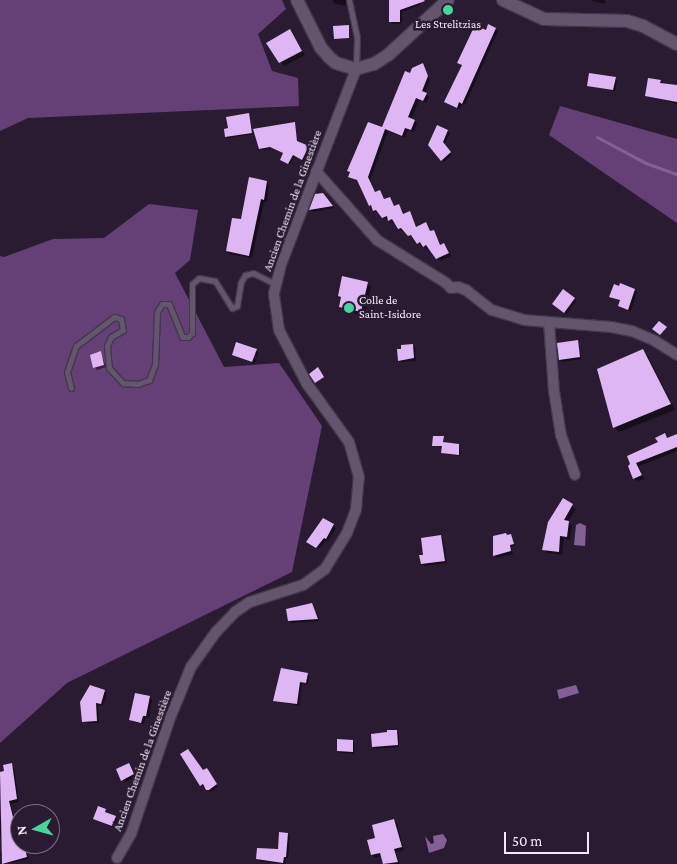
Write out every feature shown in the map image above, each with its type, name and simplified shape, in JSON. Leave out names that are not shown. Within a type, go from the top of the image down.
[{"type":"street","points":[[297,0],[322,48],[329,57],[336,63],[356,69],[374,64],[388,55],[448,0]]},
{"type":"street","points":[[503,0],[544,18],[627,21],[643,26],[677,44]]},
{"type":"street","name":"Ancien Chemin de la Ginestière","points":[[117,858],[131,834],[170,718],[191,667],[216,632],[234,612],[250,602],[303,585],[325,569],[347,533],[356,509],[359,477],[349,442],[307,384],[279,330],[274,293],[316,171],[356,69]]},
{"type":"street","points":[[316,171],[376,240],[446,283],[451,288],[458,287],[466,290],[492,310],[524,320],[611,327],[632,331],[677,355]]},
{"type":"street","points":[[549,322],[554,390],[561,435],[575,475]]},
{"type":"lane","points":[[349,0],[357,37],[356,69]]},
{"type":"lane","points":[[72,388],[67,372],[76,346],[114,317],[121,319],[123,330],[111,337],[107,346],[109,368],[123,383],[138,384],[149,380],[155,364],[157,312],[162,304],[169,304],[182,338],[188,337],[192,333],[192,284],[199,278],[216,281],[232,308],[237,306],[241,282],[245,275],[253,274],[276,284]]},
{"type":"shaded area","points":[[0,0],[282,0],[286,9],[258,34],[272,71],[298,78],[299,106],[28,118],[0,131]]},
{"type":"shaded area","points":[[560,106],[677,139],[677,223],[549,135]]},
{"type":"shaded area","points":[[149,204],[198,210],[190,260],[175,273],[224,367],[279,363],[322,426],[292,572],[67,683],[0,743],[0,256],[4,257],[53,239],[104,238]]},
{"type":"shaded area","points":[[580,523],[586,526],[585,546],[574,545],[576,525]]},
{"type":"shaded area","points":[[576,685],[579,693],[559,699],[557,690]]},
{"type":"shaded area","points":[[443,834],[447,840],[444,848],[429,853],[425,836],[431,844],[434,843],[433,836]]},
{"type":"building","points":[[389,0],[425,1],[400,10],[400,22],[389,22]]},
{"type":"building","points":[[488,24],[496,28],[462,104],[459,102],[457,108],[444,102],[462,65],[457,63],[475,25],[486,30]]},
{"type":"building","points":[[349,25],[349,38],[334,39],[333,26]]},
{"type":"building","points":[[290,29],[302,51],[279,63],[266,43]]},
{"type":"building","points":[[423,63],[428,76],[422,91],[427,93],[423,101],[416,98],[408,117],[415,120],[411,130],[405,128],[402,136],[385,129],[368,177],[375,192],[380,190],[384,199],[390,197],[394,206],[399,204],[403,214],[410,211],[416,227],[426,222],[430,231],[434,230],[440,245],[444,243],[449,253],[436,259],[426,245],[423,247],[420,242],[417,244],[411,235],[408,236],[401,228],[398,229],[392,219],[388,221],[387,216],[382,218],[376,210],[373,211],[357,180],[348,177],[350,172],[347,171],[368,122],[382,127],[405,71],[410,73],[412,68]]},
{"type":"building","points":[[589,73],[616,77],[613,90],[587,86]]},
{"type":"building","points":[[648,78],[661,80],[660,83],[677,85],[677,102],[645,96]]},
{"type":"building","points":[[249,113],[252,133],[225,137],[224,129],[228,128],[226,117]]},
{"type":"building","points":[[295,122],[297,141],[309,146],[302,160],[293,155],[288,164],[280,160],[283,153],[270,147],[259,149],[253,129]]},
{"type":"building","points":[[437,125],[448,130],[443,142],[451,152],[441,161],[428,145]]},
{"type":"building","points":[[249,177],[267,181],[264,200],[261,199],[249,256],[226,251],[232,218],[241,219]]},
{"type":"building","points":[[323,193],[333,206],[309,210],[315,194]]},
{"type":"building","points":[[342,276],[368,282],[361,312],[339,307],[341,297],[338,296]]},
{"type":"building","points":[[620,283],[635,289],[628,310],[618,306],[620,300],[609,297],[614,284],[619,286]]},
{"type":"building","points":[[563,289],[575,298],[564,313],[552,304]]},
{"type":"building","points":[[659,321],[667,327],[660,335],[652,329]]},
{"type":"building","points":[[578,340],[580,357],[559,360],[557,343]]},
{"type":"building","points":[[236,342],[257,349],[252,362],[232,355]]},
{"type":"building","points":[[413,344],[414,358],[398,361],[397,349],[401,349],[401,345]]},
{"type":"building","points":[[643,349],[671,404],[613,428],[597,369]]},
{"type":"building","points":[[101,351],[104,365],[93,368],[90,355]]},
{"type":"building","points":[[318,367],[324,377],[315,383],[309,374]]},
{"type":"building","points":[[665,433],[667,438],[677,434],[677,447],[636,463],[642,475],[633,479],[628,466],[630,464],[627,456],[658,442],[655,438]]},
{"type":"building","points":[[433,436],[444,436],[443,442],[459,444],[459,455],[441,453],[442,446],[432,446]]},
{"type":"building","points":[[563,498],[573,504],[564,520],[569,521],[567,537],[560,536],[559,552],[542,550],[548,522]]},
{"type":"building","points":[[323,518],[334,524],[326,539],[324,538],[316,548],[306,542]]},
{"type":"building","points":[[506,533],[507,535],[511,534],[514,544],[510,545],[511,551],[493,556],[493,536]]},
{"type":"building","points":[[441,535],[445,561],[421,564],[419,555],[423,555],[421,538]]},
{"type":"building","points":[[312,603],[318,619],[288,621],[286,609]]},
{"type":"building","points":[[281,668],[308,673],[306,683],[300,682],[297,704],[273,701]]},
{"type":"building","points":[[90,685],[105,690],[101,704],[96,703],[97,721],[82,722],[80,702]]},
{"type":"building","points":[[135,693],[150,696],[146,716],[143,716],[141,723],[129,720]]},
{"type":"building","points":[[387,730],[397,730],[398,745],[372,747],[371,734],[387,732]]},
{"type":"building","points":[[337,739],[353,740],[353,752],[337,751]]},
{"type":"building","points":[[188,749],[203,770],[207,768],[217,784],[209,790],[206,790],[203,784],[200,786],[180,754]]},
{"type":"building","points":[[12,763],[17,799],[9,801],[10,854],[26,854],[27,857],[2,864],[0,772],[4,771],[3,765]]},
{"type":"building","points":[[129,763],[134,774],[121,781],[116,769]]},
{"type":"building","points":[[98,806],[106,809],[105,812],[116,816],[112,826],[93,819]]},
{"type":"building","points":[[394,819],[402,847],[394,849],[398,862],[383,864],[380,853],[371,855],[367,840],[375,838],[372,825]]},
{"type":"building","points":[[279,832],[288,833],[286,857],[284,857],[283,863],[256,859],[257,848],[278,849]]},
{"type":"waterway","points":[[597,137],[646,163],[677,174]]},
{"type":"place","name":"Les Strelitzias","points":[[448,10]]},
{"type":"place","name":"Colle de Saint-Isidore","points":[[349,308]]}]
